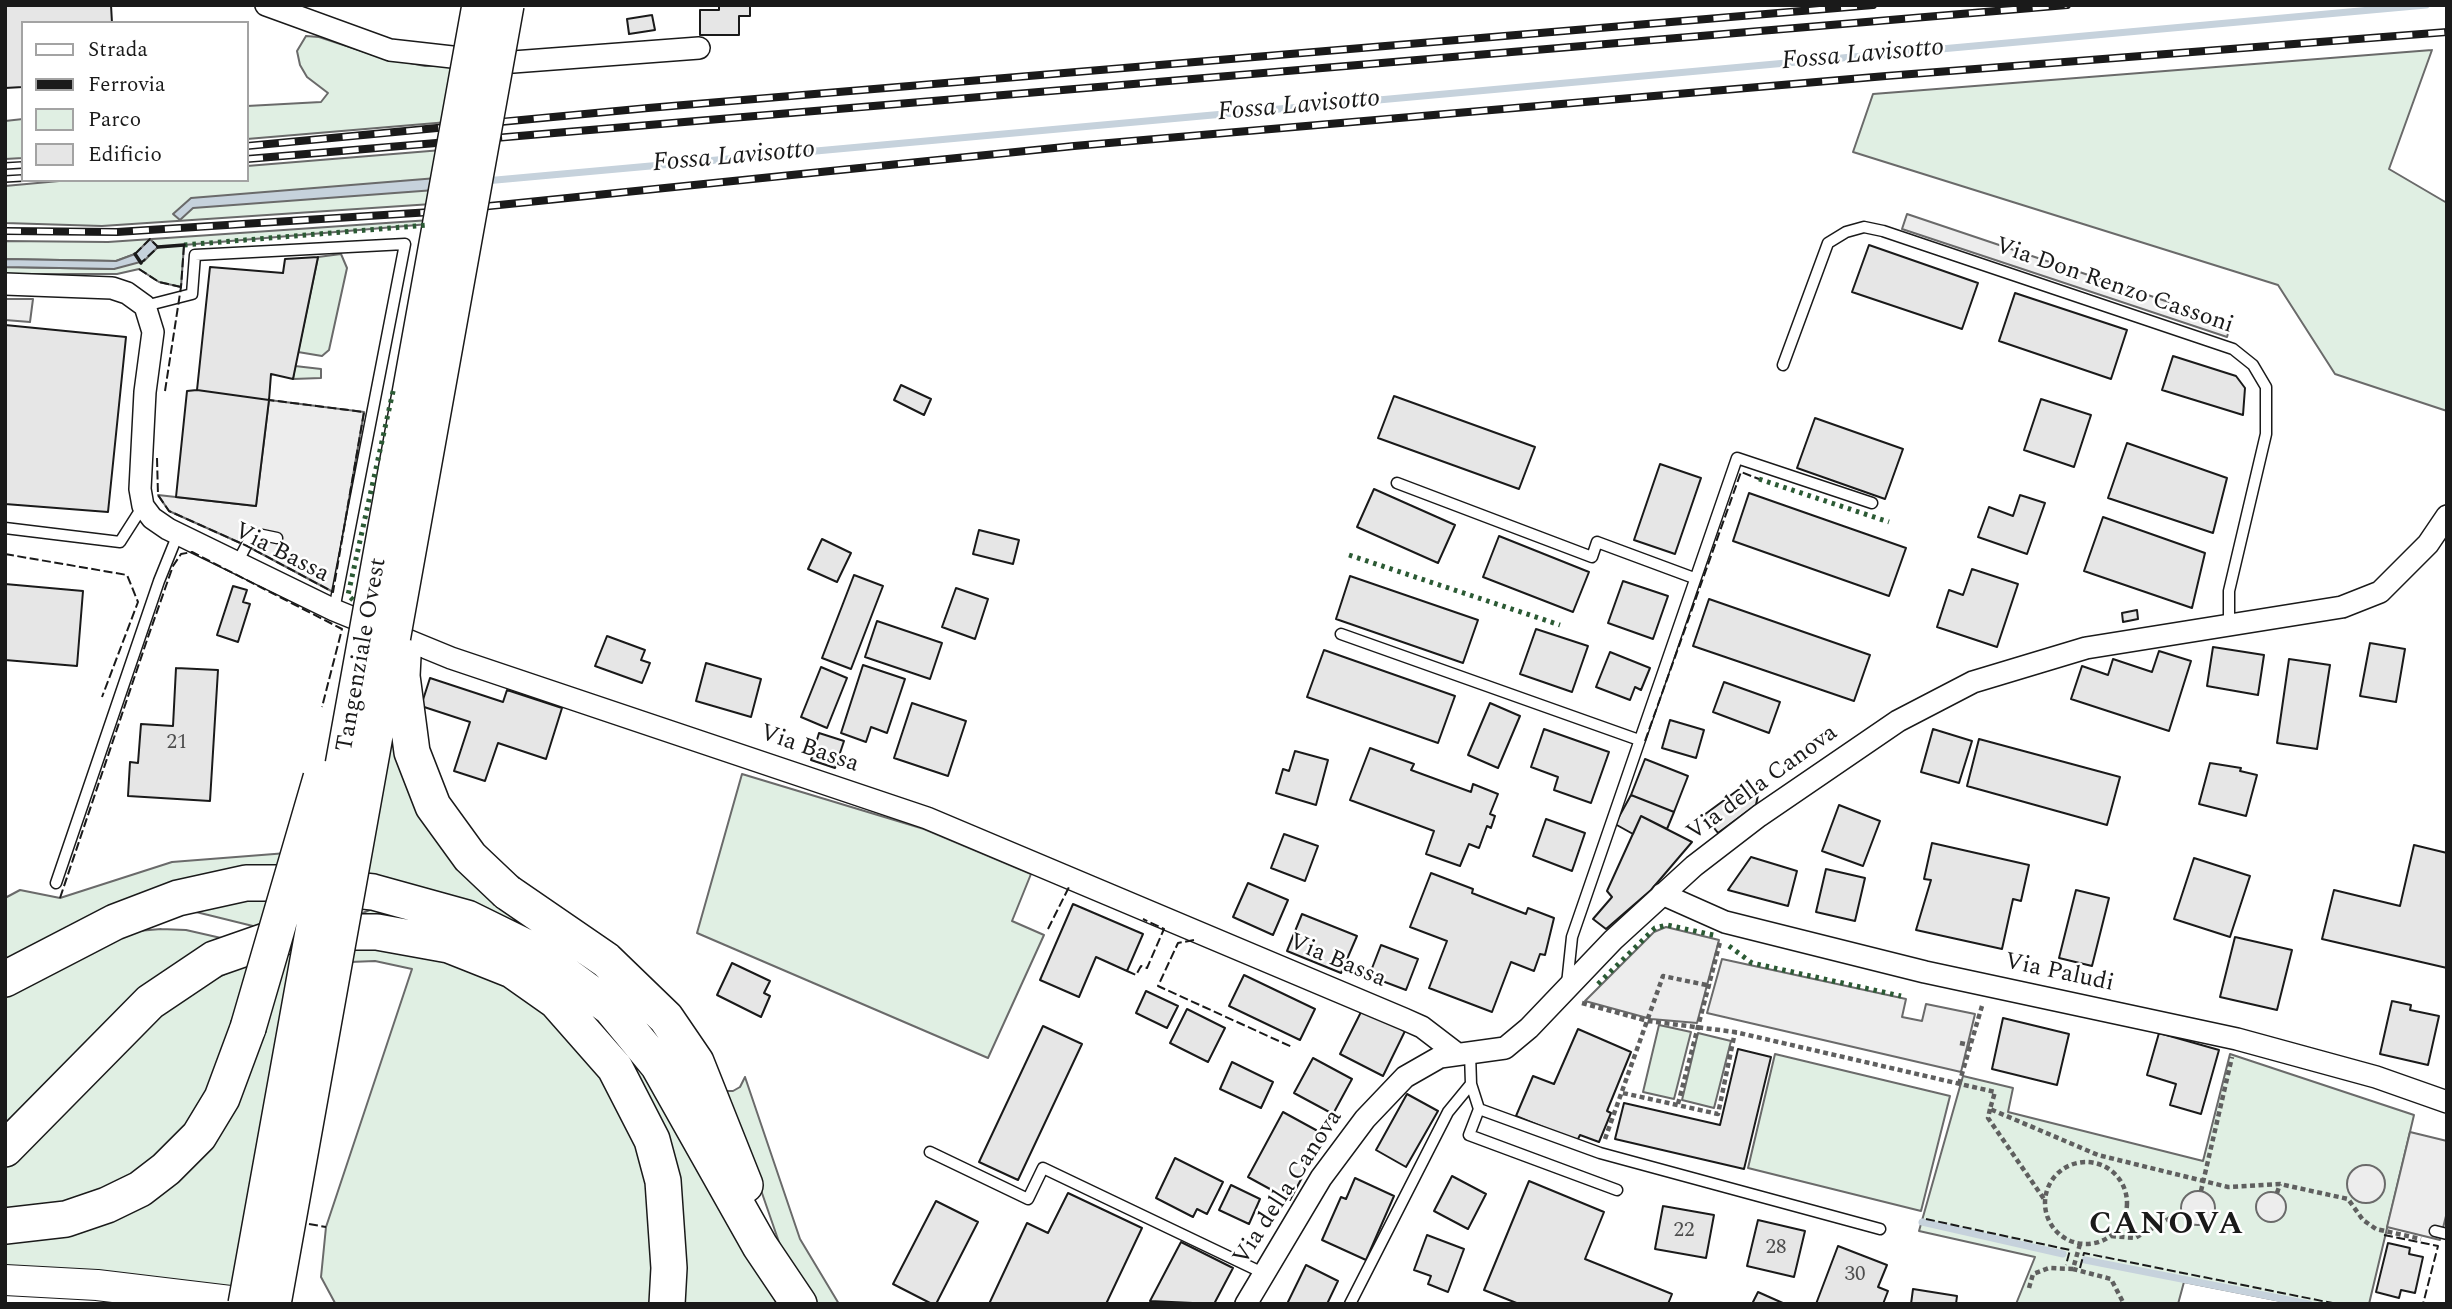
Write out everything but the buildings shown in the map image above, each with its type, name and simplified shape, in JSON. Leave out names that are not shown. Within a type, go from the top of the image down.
[{"type":"highway","name":"Tangenziale Ovest","points":[[273,1304],[480,5]]},
{"type":"highway","name":"Tangenziale Ovest","points":[[246,1304],[397,537],[506,5]]},
{"type":"highway","points":[[397,537],[402,676],[412,751],[433,806],[470,857],[508,892],[606,960],[666,1018],[696,1062],[727,1133],[744,1181],[760,1246]]},
{"type":"highway","points":[[5,1226],[66,1219],[107,1205],[140,1189],[166,1169],[199,1136],[222,1098],[248,1028],[320,783],[397,537]]},
{"type":"highway","points":[[5,979],[115,922],[178,898],[246,883],[290,883],[373,892],[455,914],[490,928],[532,950],[611,1009],[658,1065],[760,1246],[799,1304]]},
{"type":"highway","points":[[316,934],[373,892]]},
{"type":"highway","points":[[5,1149],[119,1032],[182,979],[214,960],[277,937],[316,934],[377,932],[449,945],[512,970],[556,1001],[575,1019],[615,1068],[652,1140],[663,1181],[668,1222],[667,1304]]},
{"type":"main road","points":[[5,1280],[97,1285],[254,1304]]},
{"type":"street","points":[[266,5],[390,50],[461,58],[513,62],[699,48]]},
{"type":"street","points":[[5,284],[112,288],[127,293],[145,306],[153,322],[153,332],[140,475],[143,506]]},
{"type":"street","name":"Via Bassa","points":[[143,506],[152,519],[178,534],[334,610],[451,658],[927,818],[1404,1019],[1463,1053]]},
{"type":"street","name":"Via della Canova","points":[[1246,1304],[1321,1178],[1365,1119],[1405,1077],[1440,1057],[1505,1048],[1572,995],[1662,894],[1725,841],[1898,721],[1973,682],[2086,648],[2342,607],[2380,592],[2428,544],[2447,516]]},
{"type":"street","name":"Via Paludi","points":[[1662,894],[1686,907],[1737,925],[1925,972],[2237,1039],[2376,1077],[2447,1102]]},
{"type":"lane","name":"Via Don Renzo Cassoni","points":[[1783,365],[1828,243],[1846,232],[1864,227],[1883,231],[2233,349],[2253,365],[2266,387],[2266,435],[2229,591],[2229,624]]},
{"type":"lane","points":[[145,306],[192,294],[195,255],[405,244],[334,610]]},
{"type":"lane","points":[[1572,995],[1572,937],[1737,458],[1872,503]]},
{"type":"lane","points":[[1397,483],[1592,556],[1597,542],[1694,578]]},
{"type":"lane","points":[[5,528],[120,542],[143,506]]},
{"type":"lane","points":[[238,561],[253,533],[277,538]]},
{"type":"lane","points":[[56,883],[159,581],[178,534]]},
{"type":"lane","points":[[1341,634],[1639,740]]},
{"type":"lane","points":[[1463,1053],[1479,1109],[1469,1135],[1617,1190]]},
{"type":"lane","points":[[1350,1304],[1448,1111],[1471,1084]]},
{"type":"lane","points":[[1479,1109],[1600,1153],[1880,1229]]},
{"type":"lane","points":[[930,1152],[1028,1199],[1043,1168],[1263,1273]]},
{"type":"lane","points":[[2434,1236],[2447,1234]]},
{"type":"path","points":[[1678,1104],[1722,935]]},
{"type":"path","points":[[1600,1153],[1663,976],[1710,986]]},
{"type":"path","points":[[1572,995],[1648,1021],[1735,1032],[1995,1092],[1988,1118],[2045,1200],[2049,1222],[2056,1233],[2080,1244],[2094,1244],[2111,1236],[2124,1218],[2125,1190],[2108,1168],[2095,1163],[2069,1166],[2058,1173],[2050,1183],[2045,1200]]},
{"type":"path","points":[[1959,1084],[1983,1002]]},
{"type":"path","points":[[1623,1093],[1718,1114],[1735,1032]]},
{"type":"path","points":[[1960,1043],[1970,1045]]},
{"type":"path","points":[[2201,1191],[2234,1050]]},
{"type":"path","points":[[1990,1109],[2098,1154],[2228,1187],[2280,1184],[2348,1199],[2363,1220],[2376,1229],[2434,1236]]},
{"type":"path","points":[[2095,1163],[2098,1154]]},
{"type":"path","points":[[2277,1193],[2280,1184]]},
{"type":"path","points":[[2111,1236],[2135,1238],[2181,1212]]},
{"type":"path","points":[[2073,1269],[2080,1244]]},
{"type":"path","points":[[2029,1288],[2034,1274],[2049,1268],[2073,1269],[2112,1279],[2124,1304]]},
{"type":"green space","points":[[306,36],[319,37],[380,57],[425,66],[459,65],[448,122],[248,139],[248,106],[321,102],[328,93],[307,77],[300,65],[297,51]]},
{"type":"green space","points":[[2432,50],[2389,169],[2447,203],[2447,411],[2335,374],[2278,285],[1853,152],[1873,94]]},
{"type":"green space","points":[[21,119],[21,158],[5,159],[5,121]]},
{"type":"green space","points":[[442,150],[432,204],[102,226],[5,223],[5,186],[48,182],[248,182],[248,166]]},
{"type":"green space","points":[[430,220],[429,224],[184,245],[181,287],[159,282],[139,269],[117,274],[5,274],[5,267],[114,269],[135,254],[116,261],[5,259],[5,241],[108,242]]},
{"type":"green space","points":[[341,254],[347,268],[329,350],[322,356],[298,352],[318,257]]},
{"type":"green space","points":[[295,366],[321,369],[321,378],[293,379]]},
{"type":"green space","points":[[394,725],[406,780],[646,1020],[678,1061],[364,880]]},
{"type":"green space","points":[[742,774],[924,829],[1031,874],[1012,921],[1044,935],[988,1058],[697,933]]},
{"type":"green space","points":[[287,853],[281,874],[5,967],[5,898],[20,890],[60,898],[172,862]]},
{"type":"green space","points":[[274,897],[265,929],[188,910],[235,902]]},
{"type":"green space","points":[[379,906],[563,984],[629,1049],[778,1304],[681,1304],[685,1247],[682,1212],[592,1024],[358,915]]},
{"type":"green space","points":[[186,930],[243,943],[5,1135],[5,995],[126,932]]},
{"type":"green space","points":[[353,945],[419,951],[501,982],[542,1008],[598,1062],[645,1154],[656,1304],[335,1303],[321,1277],[326,1227],[412,969],[375,961],[350,962]]},
{"type":"green space","points":[[299,948],[238,1288],[5,1269],[5,1234],[171,1177],[284,951]]},
{"type":"green space","points":[[256,959],[224,1066],[182,1141],[110,1193],[5,1216],[5,1166],[141,1029],[194,989]]},
{"type":"green space","points":[[1659,1025],[1691,1032],[1674,1099],[1643,1092]]},
{"type":"green space","points":[[1698,1033],[1731,1041],[1714,1108],[1682,1100]]},
{"type":"green space","points":[[1775,1054],[1950,1096],[1921,1211],[1748,1168]]},
{"type":"green space","points":[[2230,1054],[2414,1115],[2369,1304],[2296,1304],[2184,1282],[2178,1304],[2016,1304],[2035,1257],[1919,1231],[1963,1076],[2013,1088],[2008,1112],[2203,1161]]},
{"type":"green space","points":[[745,1077],[800,1239],[839,1304],[810,1304],[781,1248],[745,1144],[720,1091],[733,1091],[740,1087]]},
{"type":"shaded area","points":[[437,178],[435,190],[193,208],[180,220],[173,214],[191,198]]},
{"type":"shaded area","points":[[1907,214],[2231,323],[2227,337],[1902,229]]},
{"type":"shaded area","points":[[150,239],[158,247],[144,261],[114,269],[5,267],[5,259],[116,261],[135,254]]},
{"type":"shaded area","points":[[5,299],[33,299],[30,322],[5,320]]},
{"type":"shaded area","points":[[269,400],[364,412],[333,592],[247,546],[169,511],[158,495],[256,506]]},
{"type":"shaded area","points":[[1666,927],[1719,940],[1697,1023],[1651,1019],[1585,1001],[1654,932]]},
{"type":"shaded area","points":[[1722,959],[1906,999],[1902,1017],[1922,1021],[1926,1004],[1975,1014],[1961,1072],[1707,1013]]},
{"type":"shaded area","points":[[2410,1132],[2447,1141],[2447,1212],[2440,1240],[2387,1227]]},
{"type":"shaded area","points":[[2366,1165],[2379,1171],[2385,1184],[2379,1197],[2366,1203],[2353,1197],[2347,1184],[2353,1171]]},
{"type":"shaded area","points":[[2198,1191],[2210,1196],[2215,1208],[2210,1220],[2198,1225],[2186,1220],[2181,1208],[2186,1196]]},
{"type":"shaded area","points":[[2271,1192],[2282,1196],[2286,1207],[2282,1218],[2271,1222],[2260,1218],[2256,1207],[2260,1196]]},
{"type":"waterway","name":"Fossa Lavisotto","points":[[485,181],[2426,5]]},
{"type":"waterway","points":[[1922,1222],[2063,1254]]},
{"type":"waterway","points":[[2085,1260],[2309,1304]]},
{"type":"railway","points":[[248,146],[648,108],[1873,5]]},
{"type":"railway","points":[[248,159],[2067,5]]},
{"type":"railway","points":[[5,231],[117,232],[431,212],[1074,146],[1886,76],[2447,32]]},
{"type":"railway","points":[[5,166],[21,165]]},
{"type":"railway","points":[[5,179],[21,178]]},
{"type":"hedge","points":[[184,245],[428,225]]},
{"type":"hedge","points":[[353,600],[348,595],[394,387]]},
{"type":"hedge","points":[[1759,479],[1889,522]]},
{"type":"hedge","points":[[1349,555],[1560,625]]},
{"type":"hedge","points":[[1598,984],[1655,928],[1667,925],[1718,936]]},
{"type":"hedge","points":[[1729,946],[1752,963],[1901,996]]},
{"type":"fence","points":[[135,254],[150,239],[158,247],[141,263]]},
{"type":"fence","points":[[165,391],[181,287],[184,245]]},
{"type":"fence","points":[[139,269],[159,282],[181,287]]},
{"type":"fence","points":[[157,458],[158,495],[169,511],[247,546],[333,592],[364,412],[269,400]]},
{"type":"fence","points":[[1645,741],[1741,472],[1759,479]]},
{"type":"fence","points":[[60,898],[173,566],[181,554],[192,552],[342,629],[322,707]]},
{"type":"fence","points":[[5,554],[127,575],[138,602],[102,697]]},
{"type":"fence","points":[[1048,929],[1069,887]]},
{"type":"fence","points":[[1127,971],[1136,975],[1141,966],[1147,968],[1164,929],[1143,919]]},
{"type":"fence","points":[[1194,940],[1178,943],[1158,986],[1292,1047]]},
{"type":"fence","points":[[1926,1219],[2070,1250],[2066,1265]]},
{"type":"fence","points":[[309,1224],[326,1227]]},
{"type":"fence","points":[[2384,1235],[2438,1246],[2423,1304]]},
{"type":"fence","points":[[2080,1268],[2084,1253],[2337,1304]]},
{"type":"wall","points":[[158,247],[184,245]]},
{"type":"wall","points":[[135,254],[141,263]]},
{"type":"district","name":"CANOVA","points":[[2167,1227]]}]
